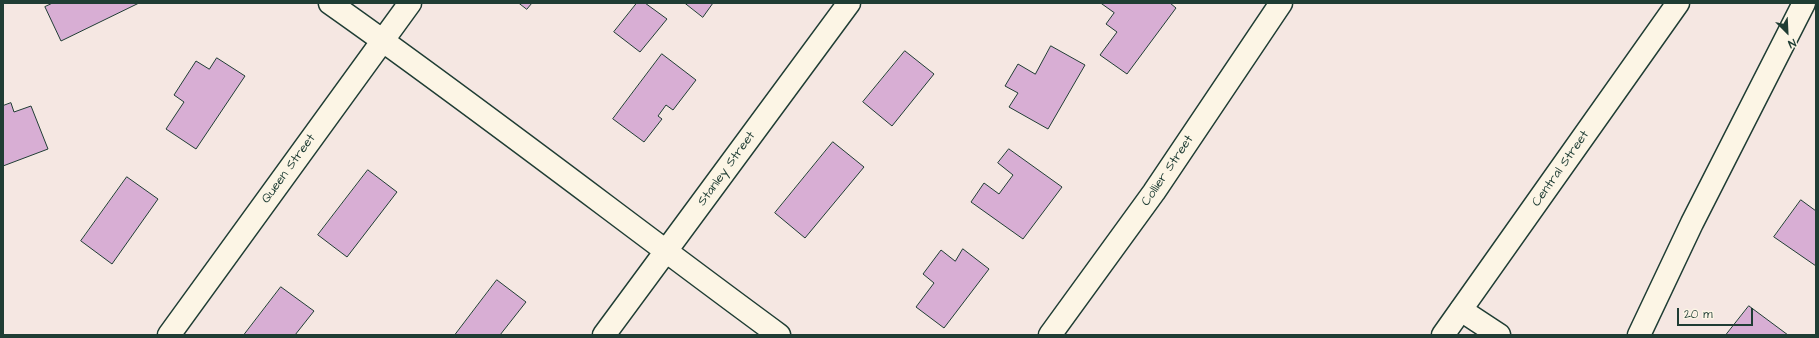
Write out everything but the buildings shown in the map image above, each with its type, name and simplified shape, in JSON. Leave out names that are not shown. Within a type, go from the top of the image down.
[{"type":"street","points":[[330,3],[383,40],[779,335]]},
{"type":"street","name":"Queen Street","points":[[169,335],[410,3]]},
{"type":"street","name":"Stanley Street","points":[[604,335],[849,3]]},
{"type":"street","name":"Collier Street","points":[[1050,335],[1154,192],[1281,3]]},
{"type":"street","name":"Central Street","points":[[1443,335],[1678,3]]},
{"type":"street","points":[[1639,335],[1692,223],[1804,3]]},
{"type":"street","points":[[1461,310],[1499,335]]}]
